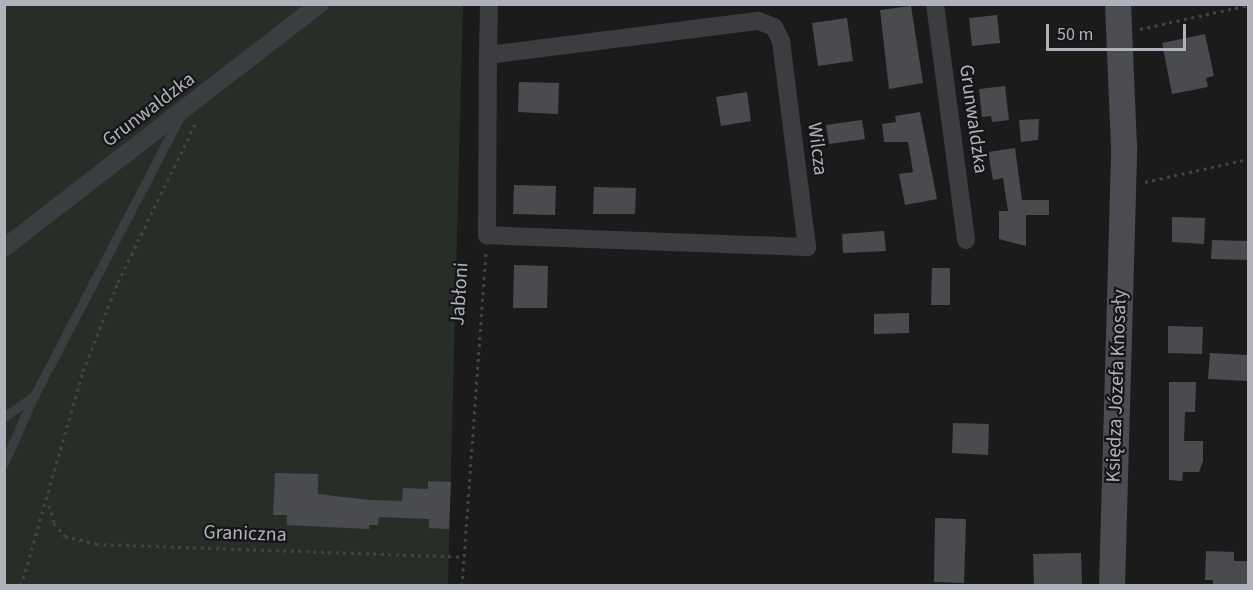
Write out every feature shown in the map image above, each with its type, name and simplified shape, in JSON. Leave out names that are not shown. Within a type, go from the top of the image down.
[{"type":"street","name":"Grunwaldzka","points":[[4,248],[181,115],[320,4]]},
{"type":"street","points":[[487,235],[489,4]]},
{"type":"street","name":"Grunwaldzka","points":[[935,4],[966,240]]},
{"type":"street","name":"Księdza Józefa Knosały","points":[[1112,585],[1123,187],[1118,4]]},
{"type":"street","name":"Wilcza","points":[[487,235],[807,247],[781,41],[774,27],[759,21],[488,55]]},
{"type":"lane","points":[[4,463],[34,396],[181,115]]},
{"type":"lane","points":[[4,417],[34,396]]},
{"type":"path","points":[[1120,33],[1248,5]]},
{"type":"path","points":[[21,585],[48,503],[83,371],[118,282],[195,126],[198,101]]},
{"type":"path","points":[[1123,187],[1248,159]]},
{"type":"path","name":"Jabłoni","points":[[462,585],[487,235]]},
{"type":"path","name":"Graniczna","points":[[48,503],[54,523],[65,536],[96,544],[463,557]]},
{"type":"shaded area","points":[[4,5],[463,5],[448,585],[5,585]]},
{"type":"building","points":[[911,6],[923,83],[889,89],[880,10]]},
{"type":"building","points":[[997,15],[1000,43],[972,46],[969,18]]},
{"type":"building","points":[[847,18],[853,61],[818,66],[812,23]]},
{"type":"building","points":[[1205,34],[1214,76],[1206,78],[1208,87],[1172,94],[1162,43]]},
{"type":"building","points":[[519,82],[559,83],[558,114],[518,112]]},
{"type":"building","points":[[1005,86],[1009,120],[992,122],[991,116],[982,117],[979,89]]},
{"type":"building","points":[[747,92],[751,121],[721,126],[716,97]]},
{"type":"building","points":[[920,112],[937,199],[905,205],[899,174],[913,172],[908,142],[884,142],[882,124],[896,122],[895,116]]},
{"type":"building","points":[[1039,119],[1038,140],[1021,142],[1019,120]]},
{"type":"building","points":[[862,120],[865,139],[829,144],[826,125]]},
{"type":"building","points":[[1015,148],[1022,200],[1049,200],[1049,215],[1026,215],[1026,246],[999,239],[999,211],[1008,211],[1003,178],[993,180],[988,152]]},
{"type":"building","points":[[514,185],[556,186],[555,215],[513,214]]},
{"type":"building","points":[[594,187],[636,188],[635,214],[593,214]]},
{"type":"building","points":[[1172,217],[1205,218],[1204,244],[1172,242]]},
{"type":"building","points":[[884,231],[886,251],[843,253],[842,234]]},
{"type":"building","points":[[1212,240],[1248,241],[1248,260],[1211,259]]},
{"type":"building","points":[[514,265],[548,266],[547,308],[513,308]]},
{"type":"building","points":[[932,268],[950,268],[950,305],[931,305]]},
{"type":"building","points":[[909,313],[909,333],[874,334],[874,314]]},
{"type":"building","points":[[1168,326],[1203,327],[1202,354],[1168,353]]},
{"type":"building","points":[[1210,353],[1248,355],[1248,381],[1208,379]]},
{"type":"building","points":[[1169,382],[1196,382],[1195,412],[1185,412],[1184,441],[1203,441],[1203,461],[1199,472],[1183,472],[1182,481],[1169,480]]},
{"type":"building","points":[[953,423],[989,424],[988,455],[952,453]]},
{"type":"building","points":[[275,473],[318,474],[318,494],[370,500],[402,501],[403,488],[428,489],[428,481],[451,482],[449,529],[429,528],[429,519],[379,517],[378,525],[369,525],[369,529],[287,525],[287,515],[273,515]]},
{"type":"building","points":[[935,518],[966,519],[964,583],[934,582]]},
{"type":"building","points":[[1206,551],[1234,552],[1234,561],[1248,561],[1248,585],[1213,585],[1213,580],[1205,580]]},
{"type":"building","points":[[1081,553],[1082,585],[1034,585],[1033,554]]}]
